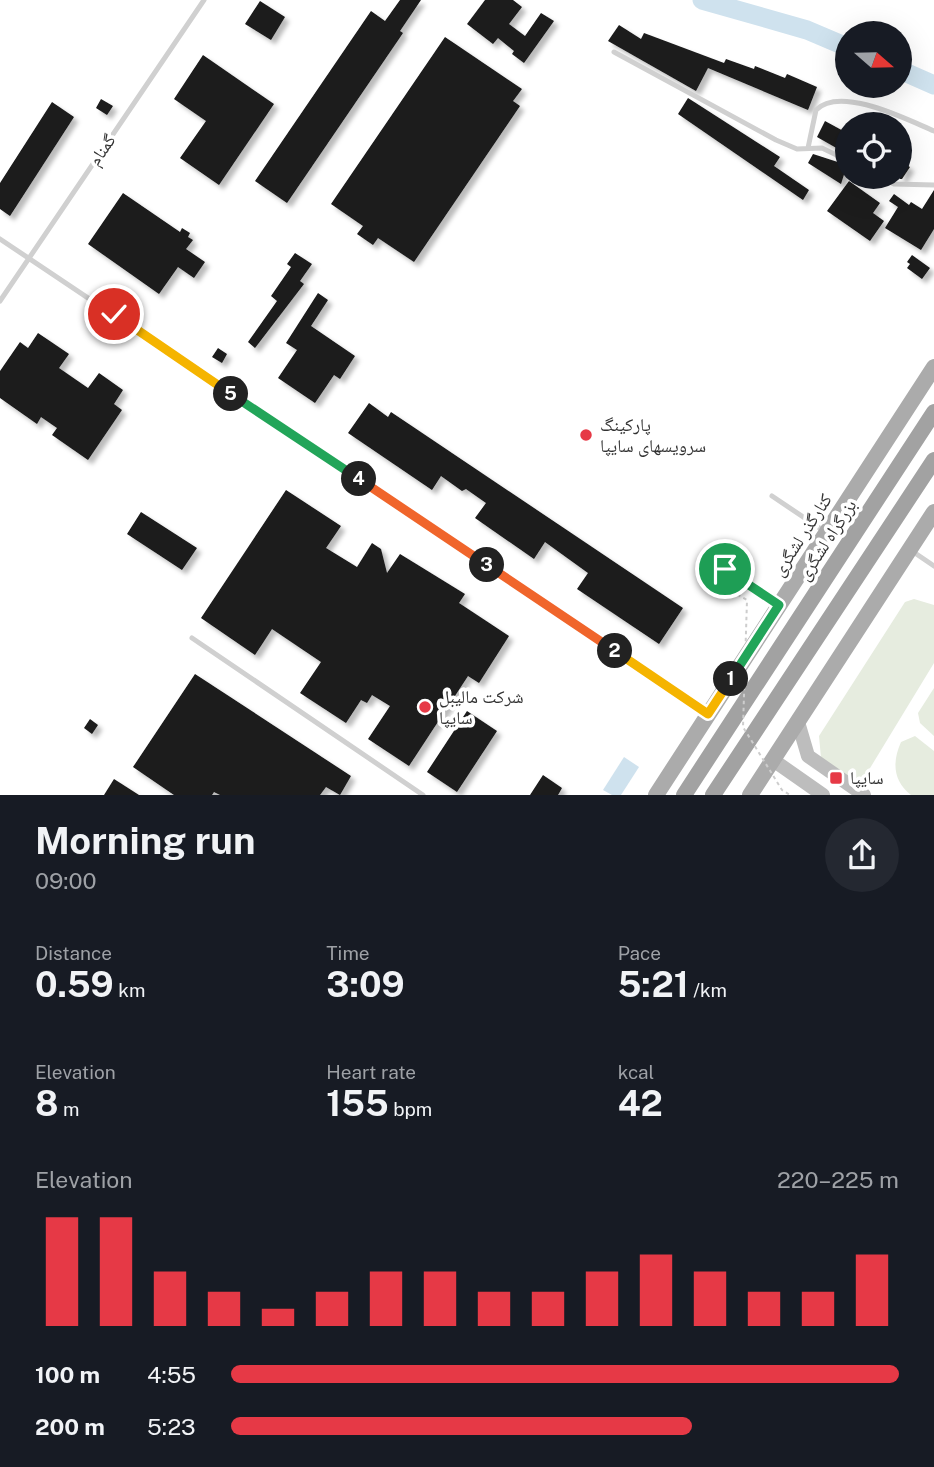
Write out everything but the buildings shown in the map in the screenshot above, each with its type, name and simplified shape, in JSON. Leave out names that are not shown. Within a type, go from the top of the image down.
[{"type":"highway","name":"بزرگراه لشگری","points":[[684,795],[934,412]]},
{"type":"highway","points":[[713,795],[934,460]]},
{"type":"main road","name":"کنارگذر لشگری","points":[[656,795],[934,367]]},
{"type":"main road","points":[[750,795],[934,512]]},
{"type":"main road","points":[[798,722],[808,756],[813,762],[863,795]]},
{"type":"main road","points":[[773,760],[823,795]]},
{"type":"main road","points":[[800,780],[813,762]]},
{"type":"lane","name":"گمنام","points":[[0,301],[204,0]]},
{"type":"lane","points":[[614,52],[776,140],[797,149],[822,148],[835,154]]},
{"type":"lane","points":[[808,148],[816,110],[832,102],[888,110],[934,131]]},
{"type":"lane","points":[[912,184],[934,185]]},
{"type":"lane","points":[[0,239],[708,714]]},
{"type":"lane","points":[[772,496],[826,533]]},
{"type":"lane","points":[[910,549],[934,566]]},
{"type":"lane","points":[[725,569],[779,605]]},
{"type":"lane","points":[[192,638],[423,795]]},
{"type":"path","points":[[719,584],[747,600],[743,727],[782,790],[790,795]]},
{"type":"shaded area","points":[[914,599],[934,605],[934,663],[864,778],[857,783],[821,758],[819,736],[905,602]]},
{"type":"shaded area","points":[[934,688],[934,736],[920,723],[918,713]]},
{"type":"shaded area","points":[[915,736],[934,751],[934,795],[911,795],[901,784],[896,771],[896,757],[901,742]]},
{"type":"water","points":[[624,757],[639,767],[621,795],[612,795],[603,790]]},
{"type":"waterway","points":[[702,0],[807,30],[835,42]]},
{"type":"waterway","points":[[912,75],[934,85]]},
{"type":"place","name":"پارکینگ سرویسهای سایپا","points":[[586,435]]},
{"type":"place","name":"شرکت مالیبل سایپا","points":[[425,707]]},
{"type":"place","name":"سایپا","points":[[836,778]]},
{"type":"route","points":[[114,314],[708,714],[779,605],[725,569]]}]
